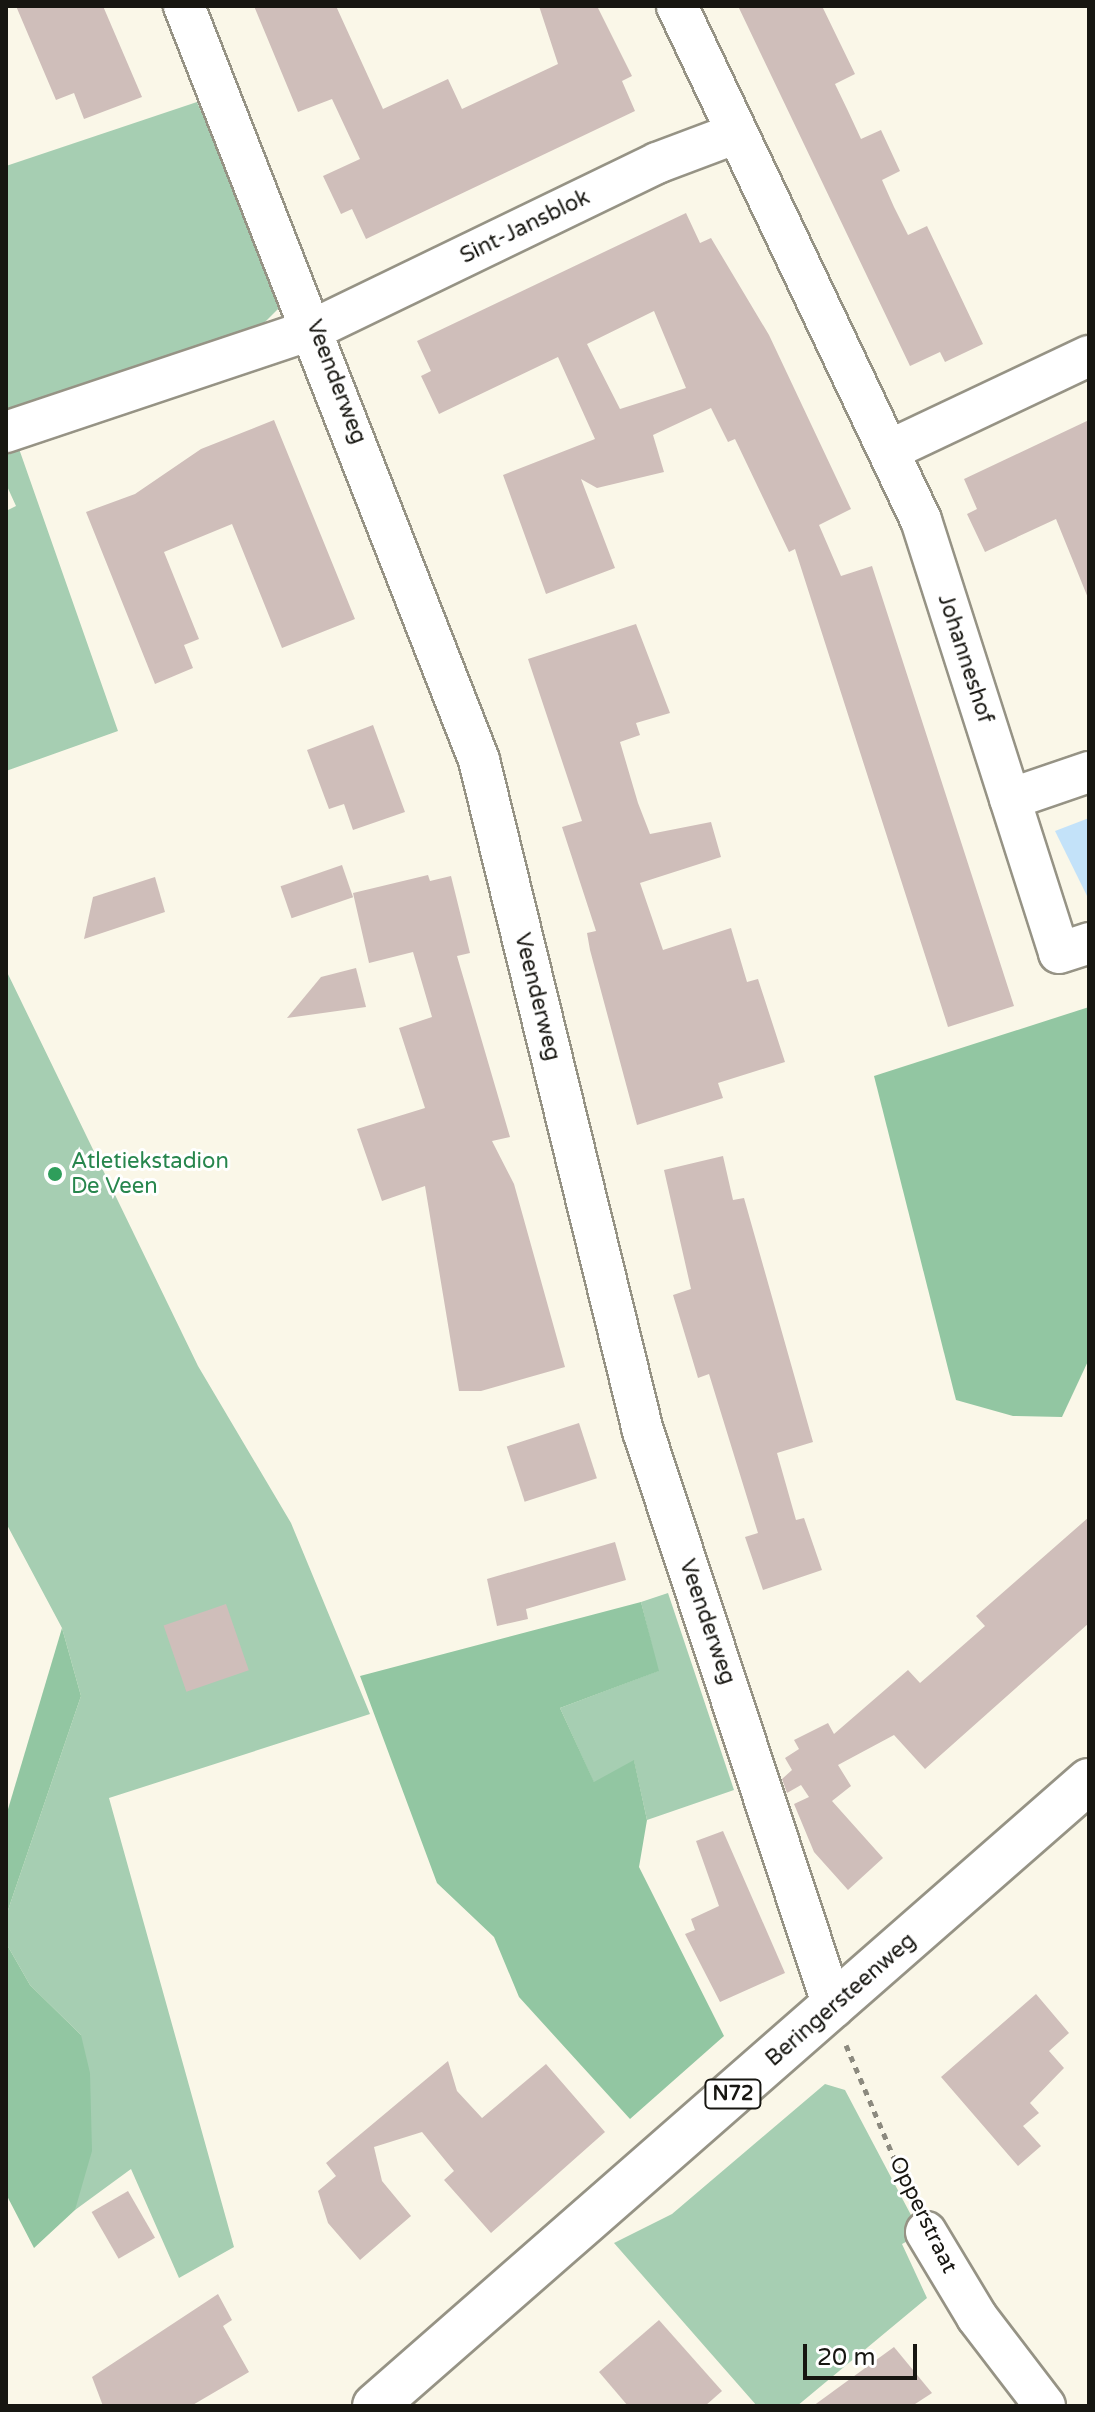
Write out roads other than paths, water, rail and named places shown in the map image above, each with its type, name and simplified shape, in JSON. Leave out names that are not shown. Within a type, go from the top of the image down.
[{"type":"main road","name":"Beringersteenweg","points":[[375,2406],[1089,1781]]},
{"type":"street","name":"Veenderweg","points":[[184,6],[316,328],[479,760],[643,1431],[833,2007]]},
{"type":"street","points":[[677,6],[892,449],[1089,356]]},
{"type":"street","name":"Sint-Jansblok","points":[[6,432],[316,328],[657,163],[737,133]]},
{"type":"street","name":"Johanneshof","points":[[892,449],[921,520],[1059,953],[1089,943]]},
{"type":"street","points":[[1010,799],[1089,772]]},
{"type":"street","name":"Opperstraat","points":[[926,2232],[977,2317],[1045,2406]]},
{"type":"water","points":[[1089,818],[1089,900],[1055,831]]},
{"type":"place","name":"Atletiekstadion De Veen","points":[[55,1174]]}]
